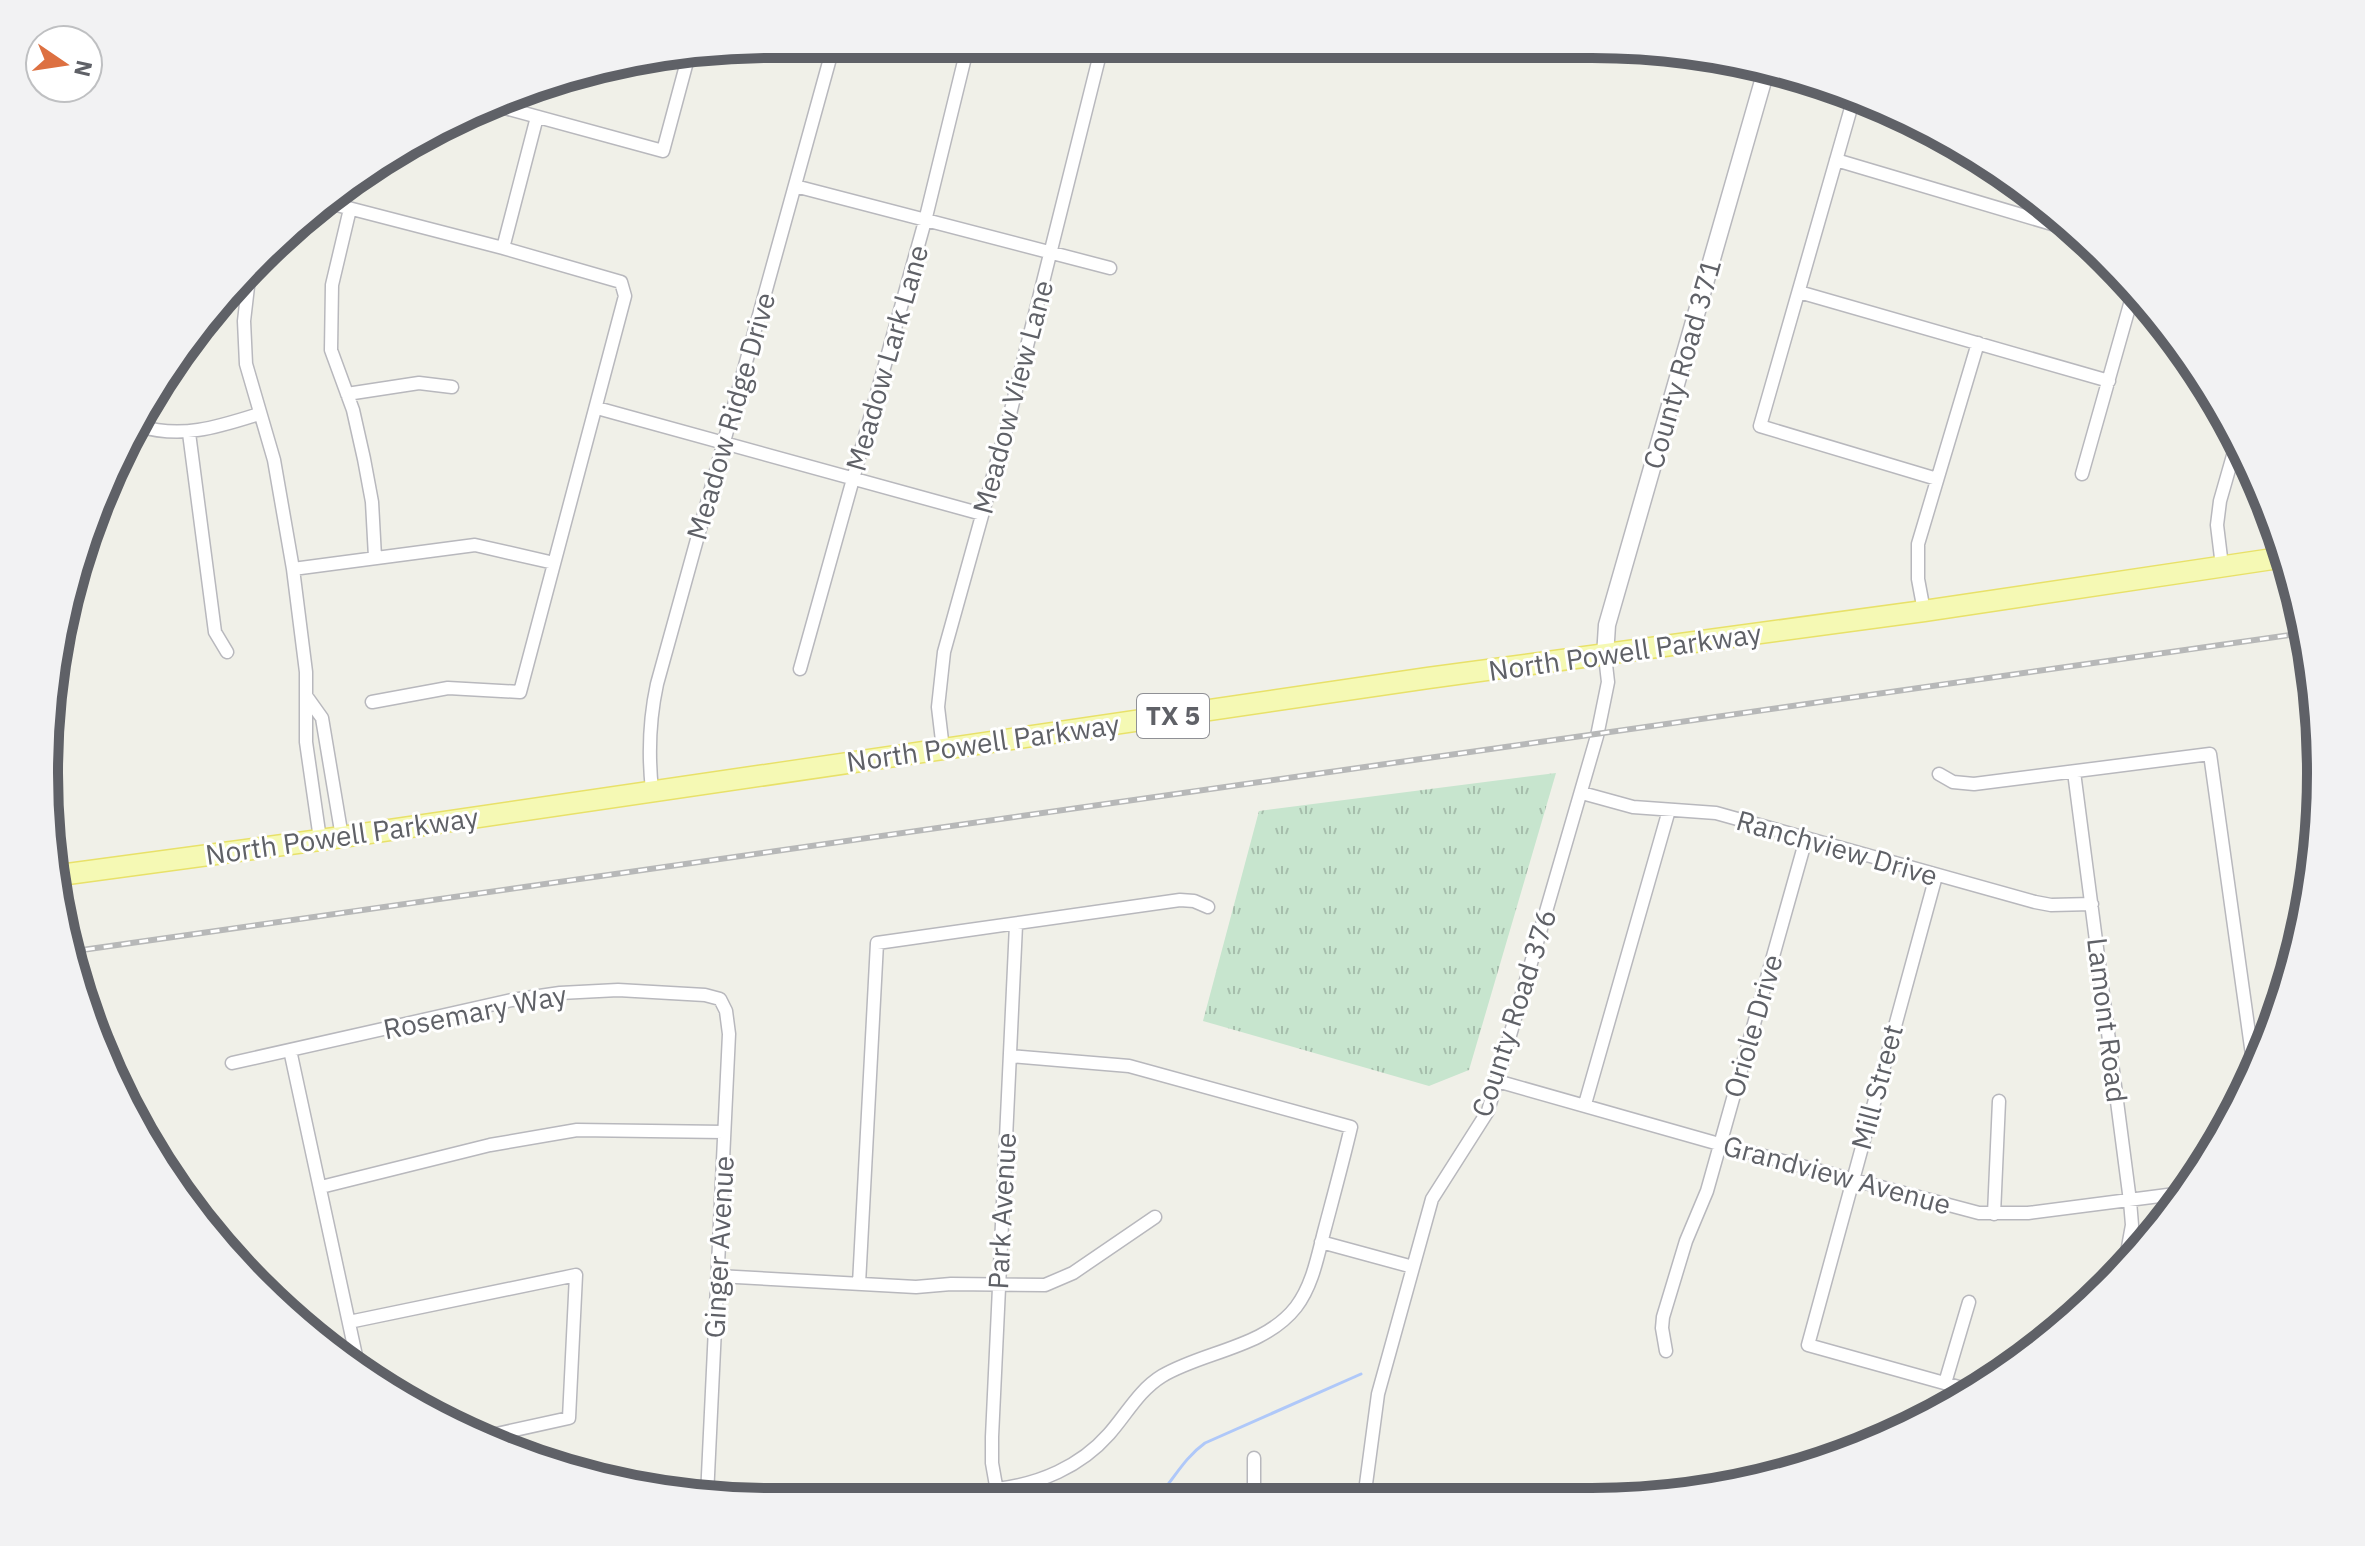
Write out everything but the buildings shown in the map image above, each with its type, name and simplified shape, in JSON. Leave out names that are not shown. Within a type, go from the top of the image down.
[{"type":"main road","name":"North Powell Parkway","points":[[65,874],[2274,559]]},
{"type":"street","name":"Meadow Ridge Drive","points":[[652,790],[649,719],[830,58]]},
{"type":"street","name":"Meadow Lark Lane","points":[[800,669],[925,221],[965,58]]},
{"type":"street","name":"Meadow View Lane","points":[[943,749],[938,707],[944,652],[1099,58]]},
{"type":"street","points":[[508,109],[663,151],[687,63]]},
{"type":"street","name":"County Road 371","points":[[1605,656],[1607,625],[1764,79]]},
{"type":"street","points":[[1851,107],[1760,426],[1937,479]]},
{"type":"street","points":[[503,248],[537,117]]},
{"type":"street","points":[[1836,160],[2048,223]]},
{"type":"street","points":[[795,186],[1110,268]]},
{"type":"street","points":[[338,206],[621,282],[625,296],[520,692],[448,688],[372,702]]},
{"type":"street","points":[[350,209],[332,285],[329,317],[331,350],[347,394],[372,502],[375,557]]},
{"type":"street","points":[[248,288],[244,321],[246,364],[274,460],[293,569],[307,697],[306,742],[320,839]]},
{"type":"street","points":[[1799,292],[2109,381]]},
{"type":"street","points":[[2082,474],[2131,303]]},
{"type":"street","points":[[1924,611],[1918,579],[1918,544],[1978,343]]},
{"type":"street","points":[[347,394],[419,383],[452,387]]},
{"type":"street","points":[[597,408],[982,514]]},
{"type":"street","points":[[147,428],[189,433],[259,414]]},
{"type":"street","points":[[189,433],[215,632],[227,652]]},
{"type":"street","points":[[2222,566],[2217,525],[2220,501],[2233,456]]},
{"type":"street","points":[[293,569],[475,545],[554,563]]},
{"type":"street","name":"County Road 376","points":[[1365,1488],[1378,1394],[1432,1199],[1488,1111],[1597,736],[1608,682],[1605,656]]},
{"type":"street","points":[[307,697],[322,718],[342,837]]},
{"type":"street","points":[[1939,774],[1953,782],[1974,784],[2210,754],[2251,1050]]},
{"type":"street","name":"Lamont Road","points":[[2074,772],[2130,1201],[2132,1225],[2128,1246]]},
{"type":"street","name":"Ranchview Drive","points":[[1582,793],[1633,807],[1716,813],[1936,876],[2051,905],[2092,904]]},
{"type":"street","points":[[1585,1104],[1669,810]]},
{"type":"street","name":"Oriole Drive","points":[[1666,1351],[1663,1317],[1686,1241],[1707,1191],[1806,839]]},
{"type":"street","name":"Mill Street","points":[[1936,876],[1808,1345],[1945,1383]]},
{"type":"street","points":[[859,1284],[877,943],[1180,900],[1194,901],[1208,907]]},
{"type":"street","name":"Park Avenue","points":[[997,1488],[992,1437],[1016,925]]},
{"type":"street","name":"Rosemary Way","points":[[232,1063],[512,1000],[560,993],[618,990],[705,995],[720,999]]},
{"type":"street","name":"Ginger Avenue","points":[[708,1484],[729,1034],[726,1011],[720,999]]},
{"type":"street","points":[[290,1050],[355,1353]]},
{"type":"street","points":[[1010,1056],[1129,1066],[1351,1127],[1306,1292],[1284,1320],[1251,1340],[1158,1378],[1082,1459],[1042,1479],[1013,1488]]},
{"type":"street","name":"Grandview Avenue","points":[[1497,1081],[1965,1210],[1994,1214],[2168,1195]]},
{"type":"street","points":[[1994,1214],[1999,1101]]},
{"type":"street","points":[[321,1187],[519,1139],[577,1130],[724,1132]]},
{"type":"street","points":[[718,1276],[916,1287],[951,1284],[1045,1285],[1058,1281],[1155,1217]]},
{"type":"street","points":[[1321,1242],[1413,1267]]},
{"type":"street","points":[[349,1322],[576,1275],[569,1418],[498,1434]]},
{"type":"street","points":[[1958,1387],[1945,1383],[1969,1302]]},
{"type":"street","points":[[1252,1488],[1254,1458]]},
{"type":"green space","points":[[1556,773],[1469,1070],[1429,1086],[1203,1021],[1259,811]]},
{"type":"waterway","points":[[1165,1488],[1205,1443],[1361,1374]]},
{"type":"railway","points":[[80,950],[2293,635]]}]
